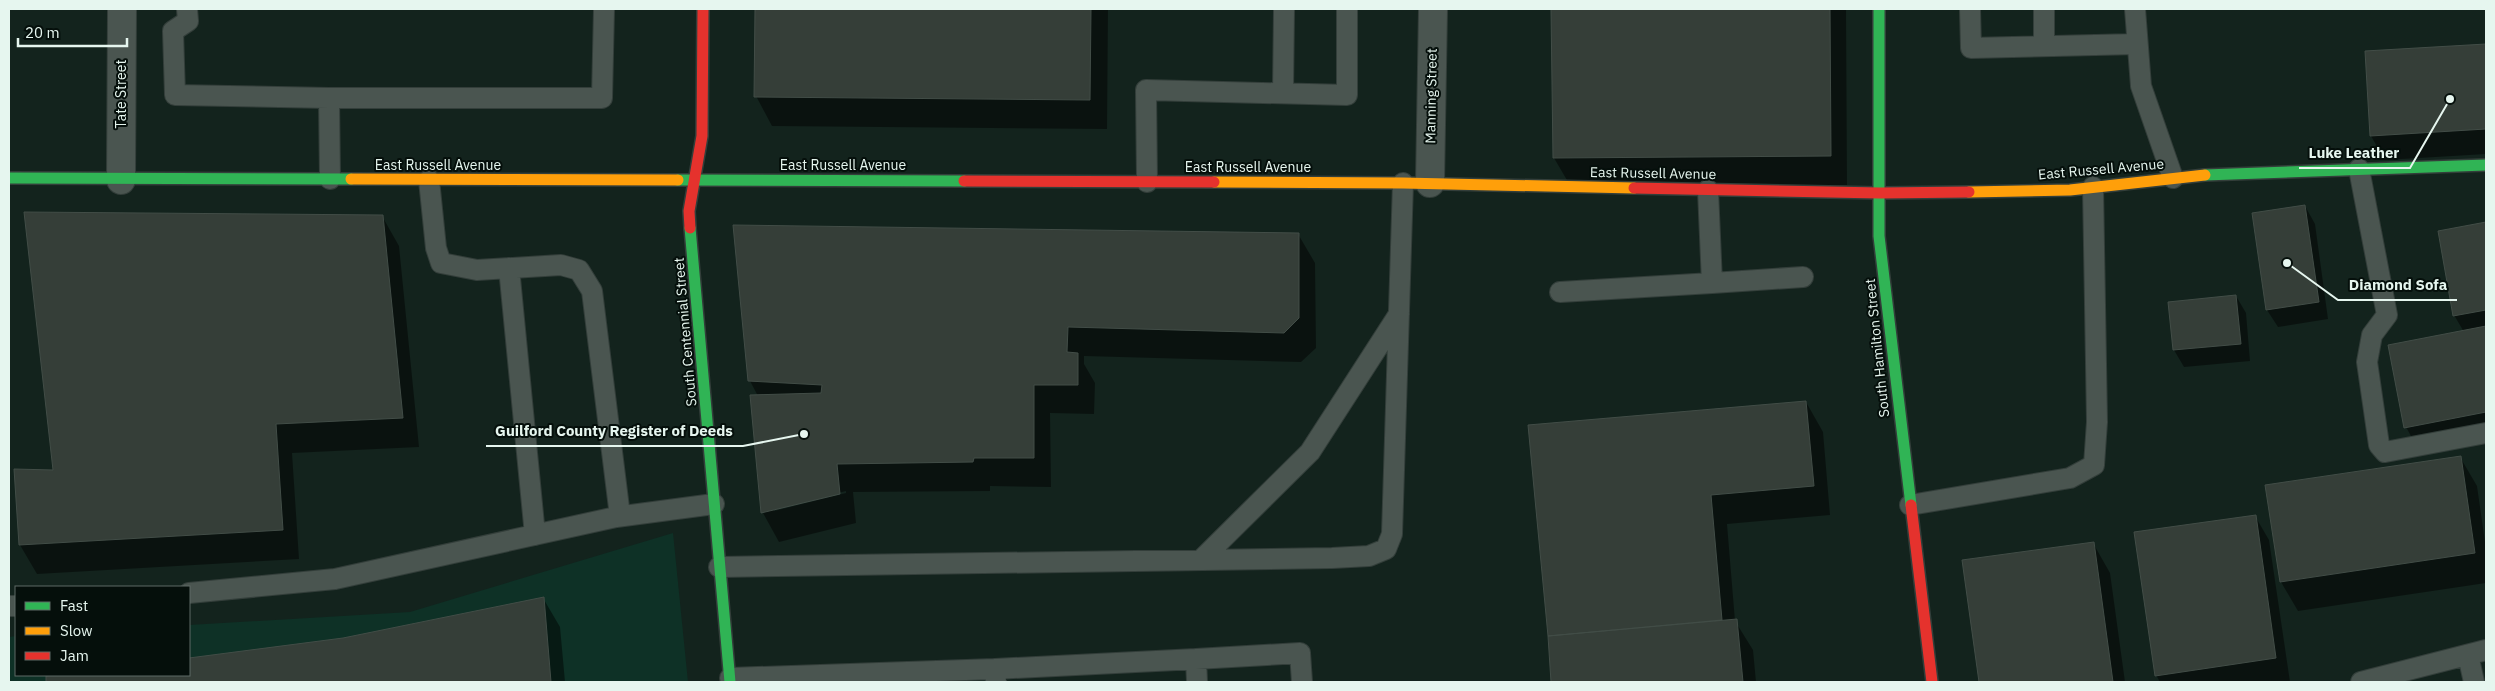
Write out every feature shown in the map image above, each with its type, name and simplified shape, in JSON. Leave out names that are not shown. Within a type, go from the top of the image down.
[{"type":"main road","name":"South Centennial Street","points":[[703,9],[702,136],[689,211],[730,680]]},
{"type":"main road","name":"South Hamilton Street","points":[[1879,9],[1879,236],[1932,682]]},
{"type":"main road","name":"East Russell Avenue","points":[[9,178],[121,180],[1403,183],[1880,193],[2070,190],[2172,178],[2486,165]]},
{"type":"street","name":"Tate Street","points":[[121,180],[122,9]]},
{"type":"street","name":"Manning Street","points":[[1430,184],[1432,9]]},
{"type":"lane","points":[[187,9],[188,21],[173,31],[175,95],[329,98],[602,98],[604,9]]},
{"type":"lane","points":[[1283,94],[1284,9]]},
{"type":"lane","points":[[1147,182],[1146,90],[1347,96],[1347,9]]},
{"type":"lane","points":[[1970,9],[1971,48],[2137,44]]},
{"type":"lane","points":[[2044,9],[2044,46]]},
{"type":"lane","points":[[2135,9],[2141,86],[2172,178]]},
{"type":"lane","points":[[329,98],[330,180]]},
{"type":"lane","points":[[2359,169],[2387,316],[2372,335],[2367,362],[2379,445],[2384,452],[2486,432]]},
{"type":"lane","points":[[429,180],[436,248],[441,263],[477,270],[561,265],[578,270],[592,291],[620,516]]},
{"type":"lane","points":[[720,567],[1369,556],[1386,548],[1392,534],[1403,183]]},
{"type":"lane","points":[[1910,505],[2070,478],[2094,465],[2097,422],[2093,187]]},
{"type":"lane","points":[[1708,190],[1712,283]]},
{"type":"lane","points":[[508,268],[535,535]]},
{"type":"lane","points":[[1560,292],[1802,277]]},
{"type":"lane","points":[[1200,560],[1310,452],[1399,314]]},
{"type":"lane","points":[[190,593],[335,579],[620,516],[664,512],[714,504]]},
{"type":"lane","points":[[730,680],[995,676],[1196,659],[1300,653],[1302,682]]},
{"type":"lane","points":[[2361,682],[2477,653],[2474,682]]},
{"type":"lane","points":[[1196,659],[1197,682]]},
{"type":"shaded area","points":[[673,533],[688,682],[9,682],[9,637],[15,636],[15,676],[190,676],[190,625],[410,612]]},
{"type":"building","points":[[755,9],[1091,9],[1090,100],[754,97]]},
{"type":"building","points":[[1551,9],[1830,9],[1831,156],[1553,158]]},
{"type":"building","points":[[2486,44],[2486,129],[2370,136],[2365,51]]},
{"type":"building","points":[[2305,205],[2319,302],[2266,310],[2252,213]]},
{"type":"building","points":[[24,212],[383,215],[403,418],[276,424],[283,530],[19,545],[14,469],[53,470]]},
{"type":"building","points":[[2486,222],[2486,310],[2453,316],[2438,231]]},
{"type":"building","points":[[733,225],[1299,233],[1299,318],[1284,333],[1068,327],[1067,352],[1078,353],[1078,385],[1034,385],[1034,458],[974,458],[973,462],[837,464],[840,494],[761,513],[750,395],[821,393],[822,385],[748,381]]},
{"type":"building","points":[[2236,295],[2241,344],[2173,350],[2168,302]]},
{"type":"building","points":[[2486,326],[2486,412],[2404,428],[2388,345]]},
{"type":"building","points":[[1806,401],[1814,486],[1711,495],[1722,620],[1548,636],[1528,425]]},
{"type":"building","points":[[2461,456],[2475,553],[2280,582],[2265,485]]},
{"type":"building","points":[[2256,515],[2276,658],[2155,676],[2134,532]]},
{"type":"building","points":[[2094,542],[2113,682],[1979,682],[1962,560]]},
{"type":"building","points":[[544,597],[551,682],[46,682],[46,676],[190,676],[190,658],[343,638]]},
{"type":"building","points":[[1737,619],[1743,682],[1551,682],[1548,636]]},
{"type":"traffic: fast","points":[[1879,9],[1879,236],[1911,505]]},
{"type":"traffic: fast","points":[[2205,175],[2486,165]]},
{"type":"traffic: fast","points":[[9,178],[351,179]]},
{"type":"traffic: fast","points":[[678,180],[964,181]]},
{"type":"traffic: fast","points":[[690,228],[730,682]]},
{"type":"traffic: slow","points":[[1969,192],[2070,190],[2205,175]]},
{"type":"traffic: slow","points":[[351,179],[678,180]]},
{"type":"traffic: slow","points":[[1214,182],[1403,183],[1634,188]]},
{"type":"traffic: jam","points":[[690,228],[689,211],[702,136],[703,9]]},
{"type":"traffic: jam","points":[[964,181],[1214,182]]},
{"type":"traffic: jam","points":[[1634,188],[1880,193],[1969,192]]},
{"type":"traffic: jam","points":[[1911,505],[1932,682]]},
{"type":"place","name":"Luke Leather","points":[[2450,99]]},
{"type":"place","name":"Diamond Sofa","points":[[2287,263]]},
{"type":"place","name":"Guilford County Register of Deeds","points":[[804,434]]}]
